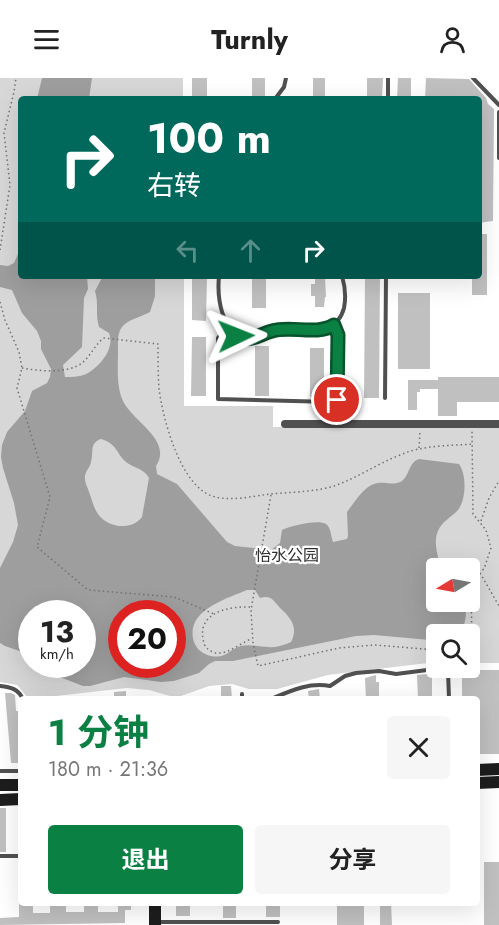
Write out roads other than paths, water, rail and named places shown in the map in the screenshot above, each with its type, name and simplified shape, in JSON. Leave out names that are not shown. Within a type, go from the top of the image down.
[{"type":"street","points":[[285,424],[499,424]]},
{"type":"street","points":[[480,770],[499,769]]},
{"type":"street","points":[[480,783],[499,782]]},
{"type":"street","points":[[0,785],[18,785]]},
{"type":"street","points":[[0,800],[18,799]]},
{"type":"street","points":[[155,906],[155,923]]},
{"type":"lane","points":[[277,96],[284,87],[286,78]]},
{"type":"lane","points":[[388,78],[388,96]]},
{"type":"lane","points":[[473,78],[499,105]]},
{"type":"lane","points":[[499,112],[499,158]]},
{"type":"lane","points":[[219,279],[218,298],[228,326],[236,336],[250,340],[276,330],[321,329],[334,325],[339,320],[345,304],[342,279]]},
{"type":"lane","points":[[385,398],[386,279]]},
{"type":"lane","points":[[228,326],[218,338],[218,399],[332,402],[337,400],[338,335],[334,325]]},
{"type":"lane","points":[[279,696],[309,685],[330,686],[345,676],[356,673],[379,671],[396,674],[435,669],[448,671],[449,696]]},
{"type":"lane","points":[[0,686],[12,688],[22,696]]},
{"type":"lane","points":[[0,771],[18,771]]},
{"type":"lane","points":[[0,856],[18,856]]},
{"type":"lane","points":[[155,923],[278,922]]},
{"type":"park label","name":"怡水公园","points":[[287,555]]}]
